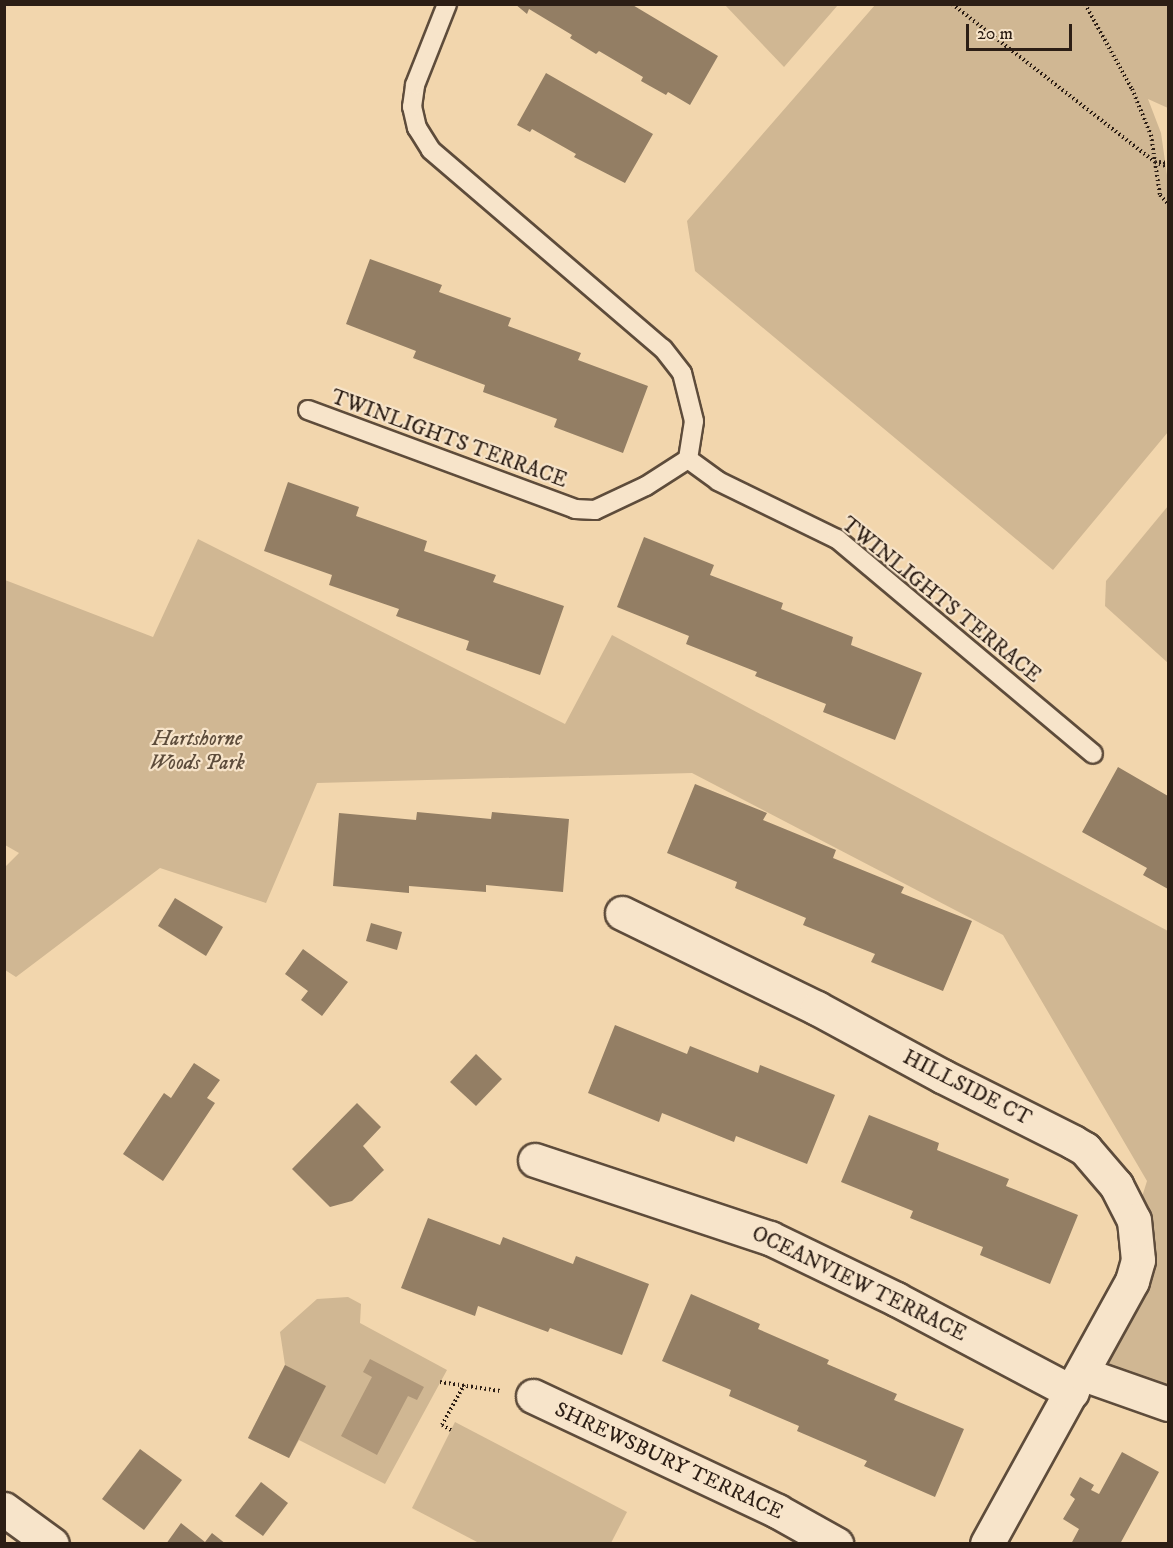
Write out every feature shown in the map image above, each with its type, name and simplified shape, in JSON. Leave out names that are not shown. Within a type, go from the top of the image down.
[{"type":"street","name":"HILLSIDE CT","points":[[622,913],[817,1008],[942,1077],[1085,1149],[1116,1185],[1128,1205],[1134,1221],[1138,1250],[1132,1281],[1078,1383],[987,1544]]},
{"type":"street","name":"OCEANVIEW TERRACE","points":[[535,1160],[770,1238],[1078,1383],[1168,1404]]},
{"type":"street","name":"SHREWSBURY TERRACE","points":[[533,1396],[777,1511],[836,1544]]},
{"type":"street","points":[[4,1509],[52,1544]]},
{"type":"lane","points":[[447,4],[415,86],[412,107],[417,128],[431,150],[663,348],[682,373],[694,421],[688,459]]},
{"type":"lane","name":"TWINLIGHTS TERRACE","points":[[308,410],[575,509],[595,510],[646,486],[688,459],[718,481],[837,540],[1093,754]]},
{"type":"path","points":[[952,4],[1155,162],[1168,165]]},
{"type":"path","points":[[1085,4],[1132,88],[1151,135],[1160,195],[1168,204]]},
{"type":"path","points":[[440,1382],[533,1396]]},
{"type":"path","points":[[451,1430],[442,1425],[465,1385]]},
{"type":"green space","points":[[725,5],[838,5],[784,67]]},
{"type":"green space","points":[[875,5],[1168,5],[1168,108],[1148,99],[1161,133],[1168,182],[1168,432],[1053,570],[695,271],[687,221]]},
{"type":"green space","points":[[1168,506],[1168,663],[1105,606],[1106,581]]},
{"type":"green space","name":"Hartshorne Woods Park","points":[[198,539],[565,724],[612,635],[1168,931],[1168,1399],[1087,1371],[1147,1181],[1003,935],[692,773],[317,783],[266,903],[160,868],[16,977],[5,970],[4,868],[19,853],[5,845],[5,580],[153,637]]},
{"type":"green space","points":[[348,1297],[361,1304],[360,1323],[447,1370],[385,1484],[299,1440],[289,1458],[248,1438],[285,1365],[280,1332],[317,1299]]},
{"type":"green space","points":[[455,1422],[627,1512],[611,1543],[479,1543],[412,1508]]},
{"type":"shaded area","points":[[370,1359],[424,1387],[417,1400],[408,1396],[377,1455],[341,1436],[372,1377],[363,1372]]},
{"type":"building","points":[[515,4],[631,4],[718,56],[690,105],[668,92],[666,95],[641,81],[643,77],[599,51],[596,54],[570,38],[572,35],[529,9],[527,14]]},
{"type":"building","points":[[546,73],[653,134],[625,183],[574,157],[576,154],[532,129],[530,132],[517,125]]},
{"type":"building","points":[[370,259],[442,285],[439,292],[511,318],[508,326],[581,353],[578,360],[648,386],[623,453],[554,427],[557,419],[483,392],[485,385],[413,358],[416,351],[346,324]]},
{"type":"building","points":[[288,482],[359,507],[356,516],[427,541],[424,551],[496,575],[493,582],[564,606],[540,675],[466,650],[469,641],[396,616],[399,609],[329,585],[332,575],[264,551]]},
{"type":"building","points":[[644,537],[714,565],[710,575],[783,603],[781,609],[853,637],[851,645],[922,673],[895,740],[823,712],[826,704],[755,676],[757,672],[686,644],[689,636],[617,607]]},
{"type":"building","points":[[1118,767],[1168,796],[1168,889],[1143,875],[1147,868],[1082,832]]},
{"type":"building","points":[[695,784],[767,813],[763,820],[836,850],[833,858],[904,887],[901,893],[972,921],[943,991],[871,962],[875,954],[803,925],[806,918],[735,888],[737,882],[667,853]]},
{"type":"building","points":[[417,812],[491,819],[492,812],[569,819],[563,892],[486,885],[486,892],[409,886],[409,893],[333,886],[339,813],[416,820]]},
{"type":"building","points":[[175,898],[223,927],[206,956],[158,926]]},
{"type":"building","points":[[371,923],[402,932],[397,950],[366,941]]},
{"type":"building","points":[[303,949],[348,982],[322,1016],[301,1000],[308,991],[285,974]]},
{"type":"building","points":[[615,1025],[687,1054],[690,1046],[758,1073],[760,1065],[835,1095],[807,1164],[736,1136],[734,1142],[662,1113],[659,1122],[588,1093]]},
{"type":"building","points":[[476,1054],[502,1079],[476,1106],[450,1082]]},
{"type":"building","points":[[194,1063],[220,1080],[207,1098],[215,1103],[163,1181],[123,1154],[164,1093],[171,1098]]},
{"type":"building","points":[[357,1103],[381,1127],[363,1146],[384,1170],[352,1201],[330,1207],[292,1169]]},
{"type":"building","points":[[869,1115],[939,1143],[937,1150],[1009,1179],[1006,1186],[1078,1215],[1050,1284],[980,1255],[983,1247],[910,1218],[913,1211],[841,1182]]},
{"type":"building","points":[[428,1218],[500,1245],[503,1237],[573,1264],[576,1256],[649,1284],[622,1355],[550,1328],[548,1332],[478,1306],[475,1316],[401,1288]]},
{"type":"building","points":[[691,1294],[760,1324],[758,1329],[829,1360],[827,1364],[897,1394],[894,1400],[964,1429],[935,1497],[864,1466],[867,1461],[797,1431],[799,1426],[729,1396],[731,1390],[662,1361]]},
{"type":"building","points":[[285,1365],[326,1386],[289,1458],[248,1438]]},
{"type":"building","points":[[140,1449],[182,1480],[144,1530],[102,1499]]},
{"type":"building","points":[[1122,1452],[1159,1472],[1120,1544],[1071,1544],[1079,1529],[1063,1519],[1075,1499],[1070,1495],[1080,1477],[1094,1485],[1091,1490],[1099,1494]]},
{"type":"building","points":[[261,1482],[288,1503],[263,1536],[235,1516]]},
{"type":"building","points":[[181,1523],[205,1542],[212,1533],[226,1544],[166,1544]]}]
